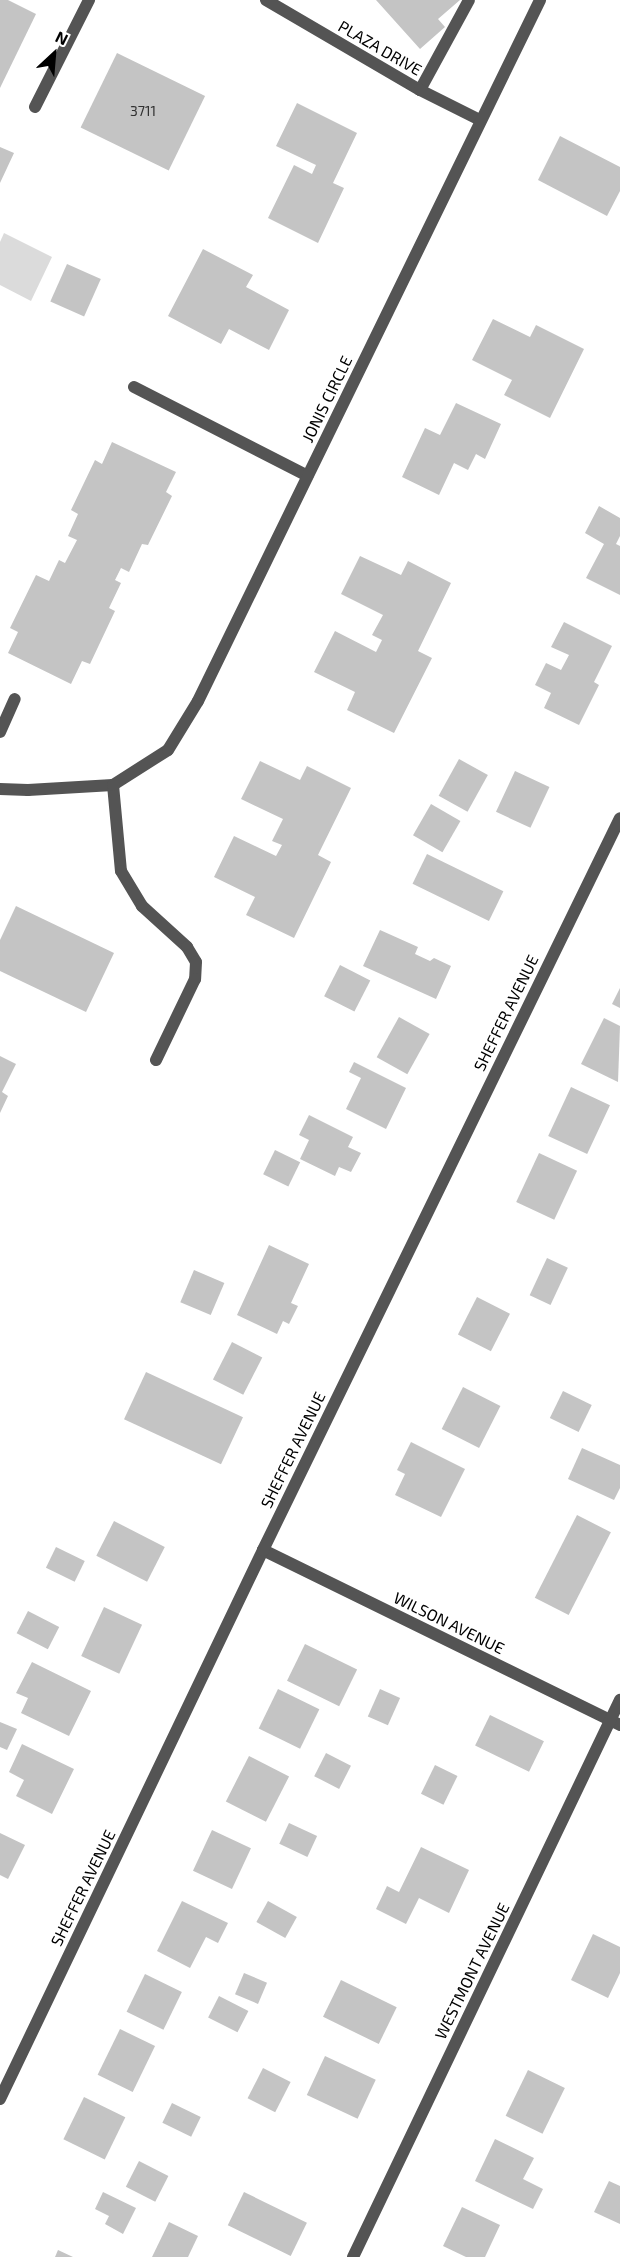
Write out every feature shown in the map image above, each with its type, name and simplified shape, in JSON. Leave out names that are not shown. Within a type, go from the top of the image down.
[{"type":"street","points":[[35,107],[89,0]]},
{"type":"street","name":"PLAZA DRIVE","points":[[266,0],[420,90],[480,120]]},
{"type":"street","points":[[420,90],[469,0]]},
{"type":"street","name":"JONIS CIRCLE","points":[[113,785],[168,750],[198,702],[540,0]]},
{"type":"street","points":[[134,387],[308,476]]},
{"type":"street","points":[[0,732],[15,699]]},
{"type":"street","points":[[0,789],[28,790],[113,785],[121,871],[142,906],[187,947],[196,962],[195,979],[156,1060]]},
{"type":"street","name":"SHEFFER AVENUE","points":[[0,2099],[263,1550],[620,818]]},
{"type":"street","name":"WILSON AVENUE","points":[[263,1550],[615,1723]]},
{"type":"street","name":"WESTMONT AVENUE","points":[[353,2257],[615,1723],[620,1700]]},
{"type":"shaded area","points":[[4,233],[52,257],[31,301],[0,285],[0,242]]},
{"type":"building","points":[[0,0],[8,0],[36,14],[0,88]]},
{"type":"building","points":[[376,0],[460,0],[438,19],[445,27],[420,49]]},
{"type":"building","points":[[117,53],[205,96],[169,171],[81,128]]},
{"type":"building","points":[[297,103],[357,133],[333,183],[344,188],[318,243],[268,218],[294,165],[312,174],[316,165],[276,146]]},
{"type":"building","points":[[560,136],[620,167],[620,191],[607,216],[538,180]]},
{"type":"building","points":[[0,147],[14,153],[0,183]]},
{"type":"building","points":[[203,249],[253,275],[246,287],[289,310],[269,350],[229,329],[221,344],[168,316]]},
{"type":"building","points":[[67,264],[101,279],[84,317],[50,301]]},
{"type":"building","points":[[493,319],[530,337],[536,325],[584,349],[550,418],[504,395],[512,380],[472,360]]},
{"type":"building","points":[[456,403],[501,424],[485,459],[476,454],[468,470],[454,463],[439,495],[402,477],[425,428],[440,435]]},
{"type":"building","points":[[112,442],[176,472],[166,492],[172,496],[148,545],[142,544],[129,572],[121,568],[115,580],[121,583],[109,608],[115,611],[90,664],[82,661],[71,684],[8,653],[18,632],[10,628],[36,575],[49,581],[59,560],[65,563],[77,540],[68,536],[78,514],[71,510],[95,460],[102,464]]},
{"type":"building","points":[[599,506],[620,518],[620,536],[616,544],[620,546],[620,595],[586,578],[604,544],[585,533]]},
{"type":"building","points":[[360,556],[401,575],[408,561],[451,583],[418,651],[432,658],[394,733],[347,710],[355,692],[314,672],[335,631],[376,652],[382,640],[372,635],[383,615],[341,594]]},
{"type":"building","points":[[564,622],[612,646],[594,682],[599,685],[579,725],[544,708],[551,693],[535,685],[546,663],[561,670],[569,655],[551,647]]},
{"type":"building","points":[[459,759],[488,775],[468,812],[439,796]]},
{"type":"building","points":[[260,761],[300,780],[307,766],[351,788],[318,855],[331,862],[294,938],[246,915],[255,897],[214,877],[234,836],[276,856],[282,845],[272,841],[283,819],[241,799]]},
{"type":"building","points":[[515,771],[549,787],[530,828],[496,812]]},
{"type":"building","points":[[431,804],[460,821],[442,852],[413,835]]},
{"type":"building","points":[[427,854],[503,891],[489,921],[413,884]]},
{"type":"building","points":[[16,906],[114,953],[86,1012],[0,971],[0,940]]},
{"type":"building","points":[[380,930],[418,947],[415,954],[430,961],[434,958],[451,966],[436,999],[363,966]]},
{"type":"building","points":[[340,965],[370,980],[354,1012],[324,996]]},
{"type":"building","points":[[620,988],[620,1008],[612,1004]]},
{"type":"building","points":[[399,1017],[430,1034],[407,1074],[377,1057]]},
{"type":"building","points":[[604,1018],[620,1026],[618,1082],[581,1064]]},
{"type":"building","points":[[0,1056],[16,1064],[2,1092],[8,1096],[0,1113]]},
{"type":"building","points":[[354,1062],[406,1088],[386,1129],[346,1109],[361,1078],[349,1072]]},
{"type":"building","points":[[571,1087],[610,1105],[587,1154],[548,1136]]},
{"type":"building","points":[[309,1115],[353,1137],[348,1147],[361,1153],[351,1172],[339,1167],[335,1176],[300,1159],[309,1140],[299,1135]]},
{"type":"building","points":[[275,1150],[300,1162],[288,1187],[263,1174]]},
{"type":"building","points":[[539,1153],[577,1171],[554,1220],[516,1202]]},
{"type":"building","points":[[269,1245],[309,1264],[291,1303],[298,1306],[289,1324],[283,1321],[277,1334],[237,1315]]},
{"type":"building","points":[[547,1258],[568,1268],[551,1305],[530,1295]]},
{"type":"building","points":[[194,1270],[224,1283],[211,1315],[180,1302]]},
{"type":"building","points":[[477,1297],[510,1314],[491,1351],[458,1334]]},
{"type":"building","points":[[232,1342],[262,1357],[243,1395],[213,1379]]},
{"type":"building","points":[[146,1372],[243,1417],[221,1464],[124,1419]]},
{"type":"building","points":[[463,1387],[500,1406],[479,1448],[442,1429]]},
{"type":"building","points":[[563,1391],[592,1405],[579,1432],[550,1418]]},
{"type":"building","points":[[411,1442],[465,1469],[441,1517],[395,1495],[405,1474],[397,1470]]},
{"type":"building","points":[[582,1448],[620,1465],[620,1488],[614,1500],[568,1479]]},
{"type":"building","points":[[577,1515],[611,1532],[569,1615],[535,1598]]},
{"type":"building","points":[[114,1521],[165,1547],[147,1582],[96,1556]]},
{"type":"building","points":[[56,1547],[85,1561],[75,1582],[46,1568]]},
{"type":"building","points":[[104,1607],[142,1625],[119,1674],[81,1656]]},
{"type":"building","points":[[28,1611],[59,1627],[48,1649],[17,1633]]},
{"type":"building","points":[[305,1644],[357,1669],[339,1706],[287,1681]]},
{"type":"building","points":[[32,1662],[91,1691],[69,1736],[21,1713],[28,1698],[16,1693]]},
{"type":"building","points":[[278,1689],[319,1709],[300,1749],[259,1729]]},
{"type":"building","points":[[380,1689],[400,1698],[388,1725],[368,1716]]},
{"type":"building","points":[[490,1715],[544,1741],[529,1772],[475,1746]]},
{"type":"building","points":[[0,1722],[17,1729],[7,1750],[0,1747]]},
{"type":"building","points":[[22,1744],[74,1769],[52,1814],[16,1796],[24,1780],[9,1772]]},
{"type":"building","points":[[326,1753],[351,1766],[339,1789],[314,1776]]},
{"type":"building","points":[[249,1756],[289,1776],[266,1822],[226,1801]]},
{"type":"building","points":[[435,1765],[457,1776],[443,1805],[421,1794]]},
{"type":"building","points":[[289,1823],[317,1836],[307,1857],[279,1844]]},
{"type":"building","points":[[212,1830],[251,1848],[232,1889],[193,1871]]},
{"type":"building","points":[[0,1833],[25,1845],[8,1879],[0,1875]]},
{"type":"building","points":[[421,1847],[469,1870],[449,1913],[419,1898],[406,1924],[376,1909],[387,1886],[399,1892]]},
{"type":"building","points":[[182,1901],[228,1923],[218,1943],[206,1937],[190,1968],[157,1951]]},
{"type":"building","points":[[268,1901],[297,1917],[285,1938],[256,1922]]},
{"type":"building","points":[[593,1934],[620,1947],[620,1973],[608,1998],[571,1980]]},
{"type":"building","points":[[244,1973],[267,1983],[258,2004],[235,1994]]},
{"type":"building","points":[[145,1974],[182,1992],[163,2030],[127,2012]]},
{"type":"building","points":[[341,1980],[397,2007],[379,2044],[323,2017]]},
{"type":"building","points":[[219,1996],[248,2011],[238,2032],[208,2017]]},
{"type":"building","points":[[120,2029],[155,2046],[133,2092],[98,2075]]},
{"type":"building","points":[[325,2056],[376,2080],[358,2119],[307,2095]]},
{"type":"building","points":[[263,2068],[291,2082],[275,2112],[248,2098]]},
{"type":"building","points":[[528,2070],[565,2088],[542,2134],[506,2116]]},
{"type":"building","points":[[84,2097],[125,2117],[105,2159],[63,2139]]},
{"type":"building","points":[[172,2103],[201,2117],[191,2137],[162,2123]]},
{"type":"building","points":[[495,2139],[534,2158],[523,2179],[543,2189],[533,2209],[475,2181]]},
{"type":"building","points":[[139,2161],[168,2176],[155,2202],[126,2187]]},
{"type":"building","points":[[609,2181],[620,2186],[620,2224],[594,2212]]},
{"type":"building","points":[[103,2192],[136,2208],[123,2234],[105,2224],[109,2216],[95,2209]]},
{"type":"building","points":[[244,2192],[307,2223],[291,2256],[228,2225]]},
{"type":"building","points":[[462,2207],[500,2225],[485,2257],[466,2257],[443,2246]]},
{"type":"building","points":[[169,2222],[198,2236],[188,2257],[152,2257]]},
{"type":"building","points":[[58,2250],[73,2257],[55,2257]]}]
